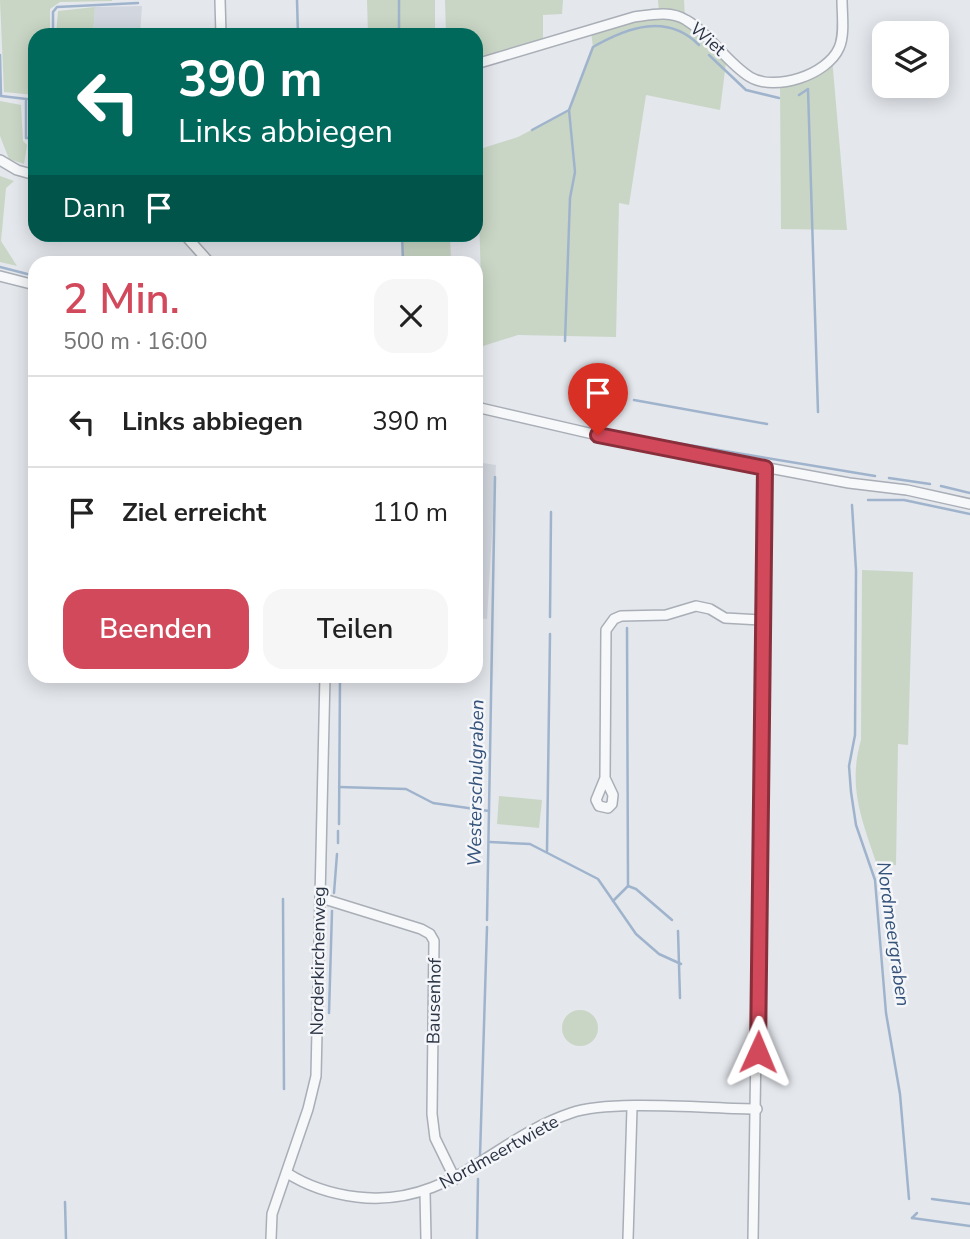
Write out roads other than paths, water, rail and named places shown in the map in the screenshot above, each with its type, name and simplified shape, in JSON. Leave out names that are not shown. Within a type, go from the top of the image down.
[{"type":"street","points":[[220,0],[221,28]]},
{"type":"street","name":"Wiet","points":[[483,62],[634,17],[659,14],[685,19],[750,76],[768,82],[780,82],[808,74],[832,58],[840,47],[842,0]]},
{"type":"street","points":[[0,160],[28,173]]},
{"type":"street","points":[[191,242],[204,256]]},
{"type":"street","points":[[0,276],[28,283]]},
{"type":"street","points":[[483,409],[619,440],[765,468],[907,490],[970,505]]},
{"type":"street","points":[[753,1239],[765,468]]},
{"type":"street","points":[[605,778],[606,631],[610,624],[621,616],[666,615],[696,606],[710,609],[725,618],[761,620]]},
{"type":"street","name":"Norderkirchenweg","points":[[271,1239],[272,1214],[316,1076],[325,683]]},
{"type":"street","name":"Bausenhof","points":[[321,898],[421,929],[430,934],[434,941],[432,1115],[435,1138],[455,1179]]},
{"type":"street","points":[[628,1239],[632,1108]]},
{"type":"street","name":"Nordmeertwiete","points":[[287,1173],[301,1182],[342,1195],[384,1198],[425,1192],[455,1179],[547,1124],[573,1112],[632,1108],[757,1109]]},
{"type":"street","points":[[425,1192],[426,1239]]},
{"type":"waterway","points":[[297,0],[298,28]]},
{"type":"waterway","points":[[399,0],[399,28]]},
{"type":"waterway","points":[[53,28],[53,12],[57,7],[138,3]]},
{"type":"waterway","points":[[532,130],[569,110],[593,47],[606,40],[633,29],[661,26],[687,35],[699,45]]},
{"type":"waterway","points":[[0,55],[1,96],[28,99]]},
{"type":"waterway","points":[[709,55],[746,90],[779,98]]},
{"type":"waterway","points":[[799,95],[808,89],[818,412]]},
{"type":"waterway","points":[[26,101],[28,138]]},
{"type":"waterway","points":[[565,341],[570,198],[575,172],[569,110]]},
{"type":"waterway","points":[[402,242],[403,256]]},
{"type":"waterway","points":[[0,267],[28,274]]},
{"type":"waterway","points":[[634,400],[767,424]]},
{"type":"waterway","points":[[635,436],[875,476]]},
{"type":"waterway","name":"Westerschulgraben","points":[[487,920],[495,477]]},
{"type":"waterway","points":[[889,478],[930,484]]},
{"type":"waterway","points":[[941,486],[970,493]]},
{"type":"waterway","points":[[868,500],[904,500],[970,514]]},
{"type":"waterway","name":"Nordmeergraben","points":[[852,505],[856,570],[855,735],[849,766],[851,792],[856,825],[875,880],[886,1013],[900,1094],[909,1199]]},
{"type":"waterway","points":[[550,617],[551,512]]},
{"type":"waterway","points":[[627,628],[628,886]]},
{"type":"waterway","points":[[547,851],[550,634]]},
{"type":"waterway","points":[[339,824],[340,683]]},
{"type":"waterway","points":[[339,787],[406,789],[433,803],[489,811]]},
{"type":"waterway","points":[[338,831],[338,843]]},
{"type":"waterway","points":[[490,842],[530,844],[598,879],[636,934],[659,954],[681,964]]},
{"type":"waterway","points":[[334,893],[337,854]]},
{"type":"waterway","points":[[613,901],[628,886],[636,889],[672,920]]},
{"type":"waterway","points":[[283,899],[284,1089]]},
{"type":"waterway","points":[[329,1013],[332,911]]},
{"type":"waterway","name":"Westerschulgraben","points":[[480,1156],[487,927]]},
{"type":"waterway","points":[[678,931],[680,998]]},
{"type":"waterway","points":[[477,1239],[478,1179]]},
{"type":"waterway","points":[[932,1199],[970,1204]]},
{"type":"waterway","points":[[65,1202],[66,1239]]},
{"type":"waterway","name":"Nordmeergraben","points":[[912,1218],[917,1213]]},
{"type":"waterway","points":[[912,1218],[970,1226]]}]
